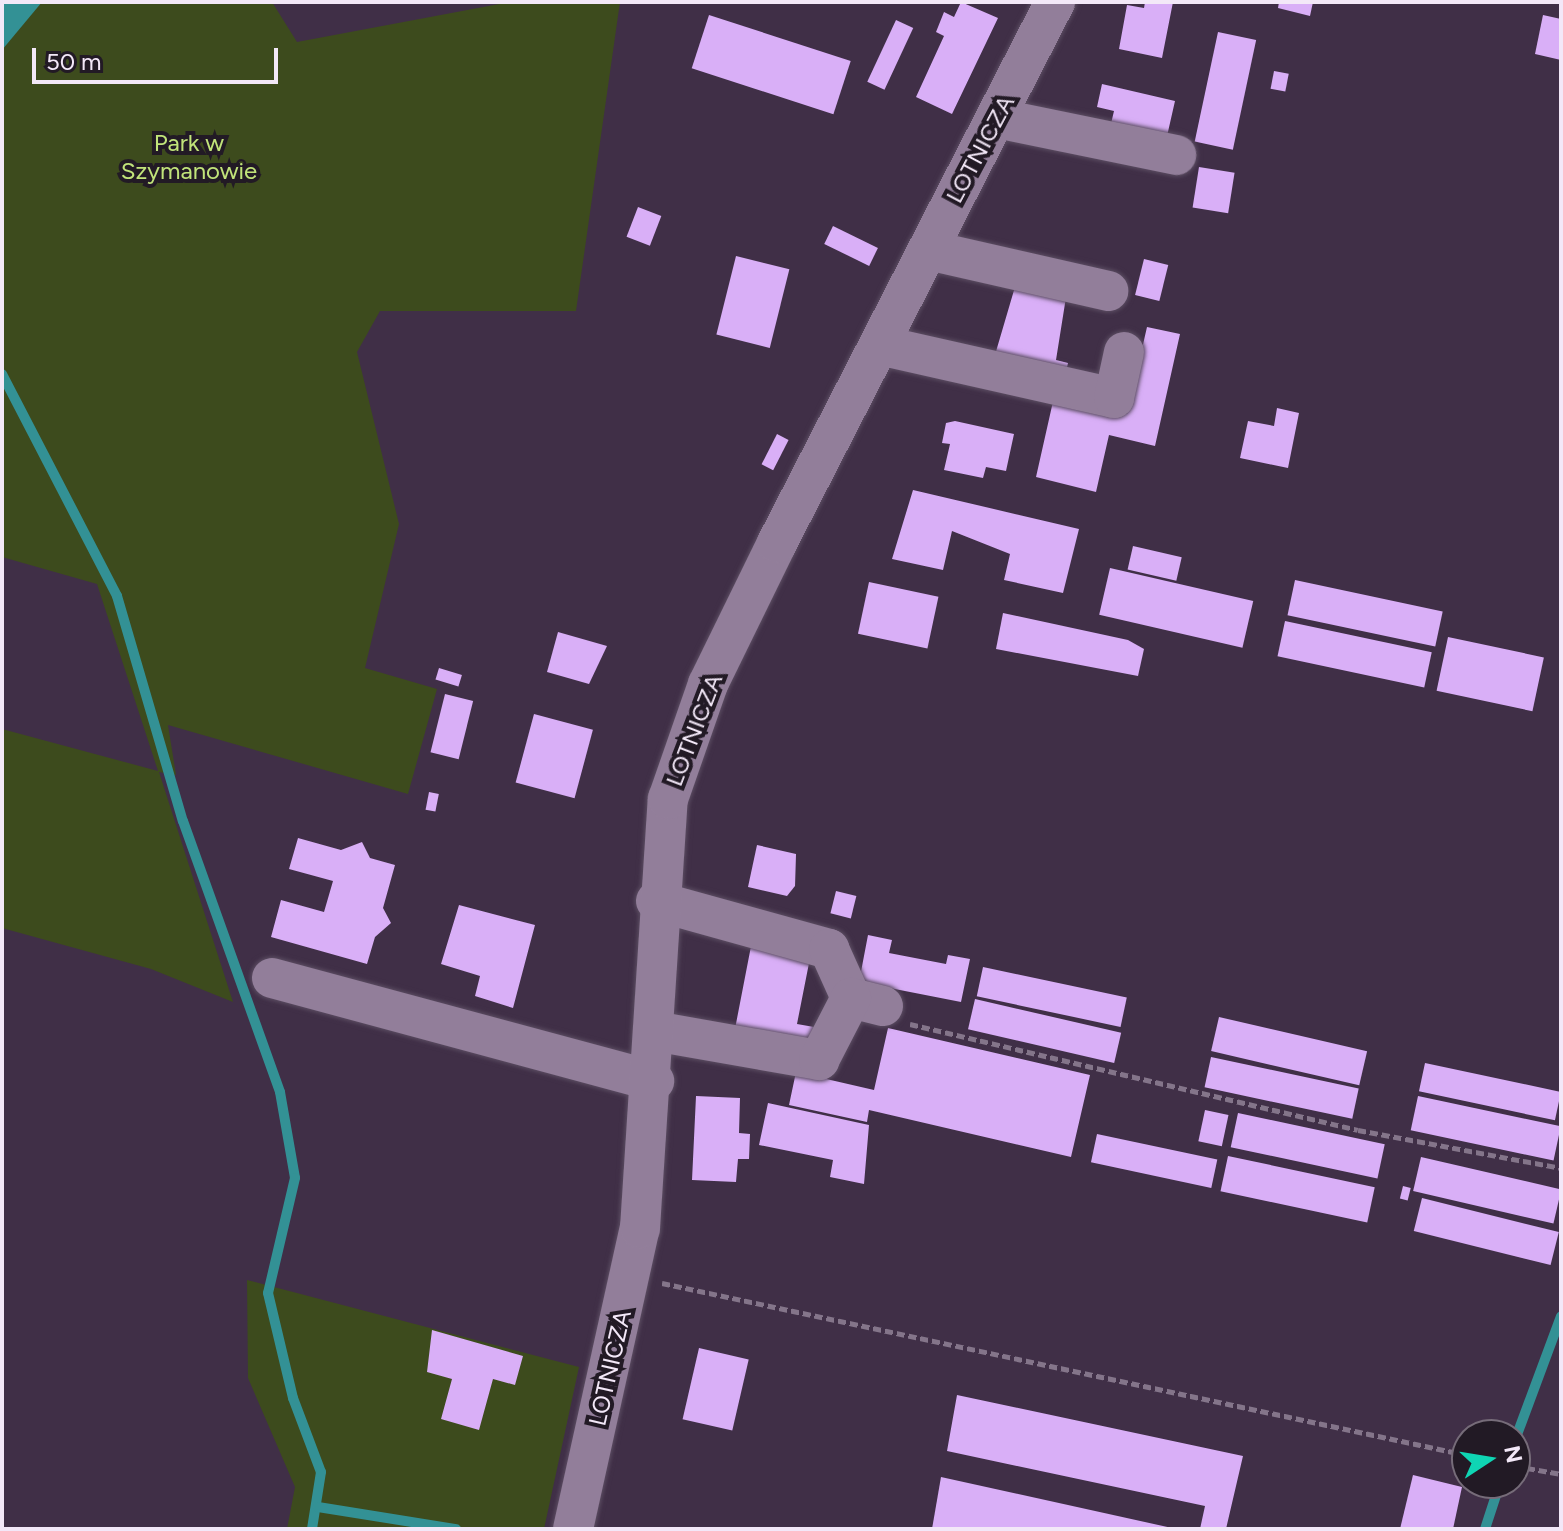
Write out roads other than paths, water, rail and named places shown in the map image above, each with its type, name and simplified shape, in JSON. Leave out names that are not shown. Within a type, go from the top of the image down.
[{"type":"street","name":"LOTNICZA","points":[[573,1529],[631,1276],[654,1081],[656,901],[668,799],[708,684],[1055,2]]},
{"type":"street","points":[[996,118],[1176,155]]},
{"type":"street","points":[[928,250],[1108,291]]},
{"type":"street","points":[[879,345],[1114,398],[1124,352]]},
{"type":"street","points":[[654,1031],[819,1060],[867,1002],[829,949],[656,901]]},
{"type":"street","points":[[272,978],[654,1081]]},
{"type":"waterway","points":[[2,374],[117,596],[183,821],[280,1092],[295,1178],[268,1293],[293,1398],[321,1472],[312,1529]]},
{"type":"waterway","points":[[1523,1419],[1561,1316]]},
{"type":"waterway","points":[[1485,1529],[1495,1499]]},
{"type":"waterway","points":[[318,1507],[456,1529]]},
{"type":"park label","name":"Park w Szymanowie","points":[[189,157]]}]
